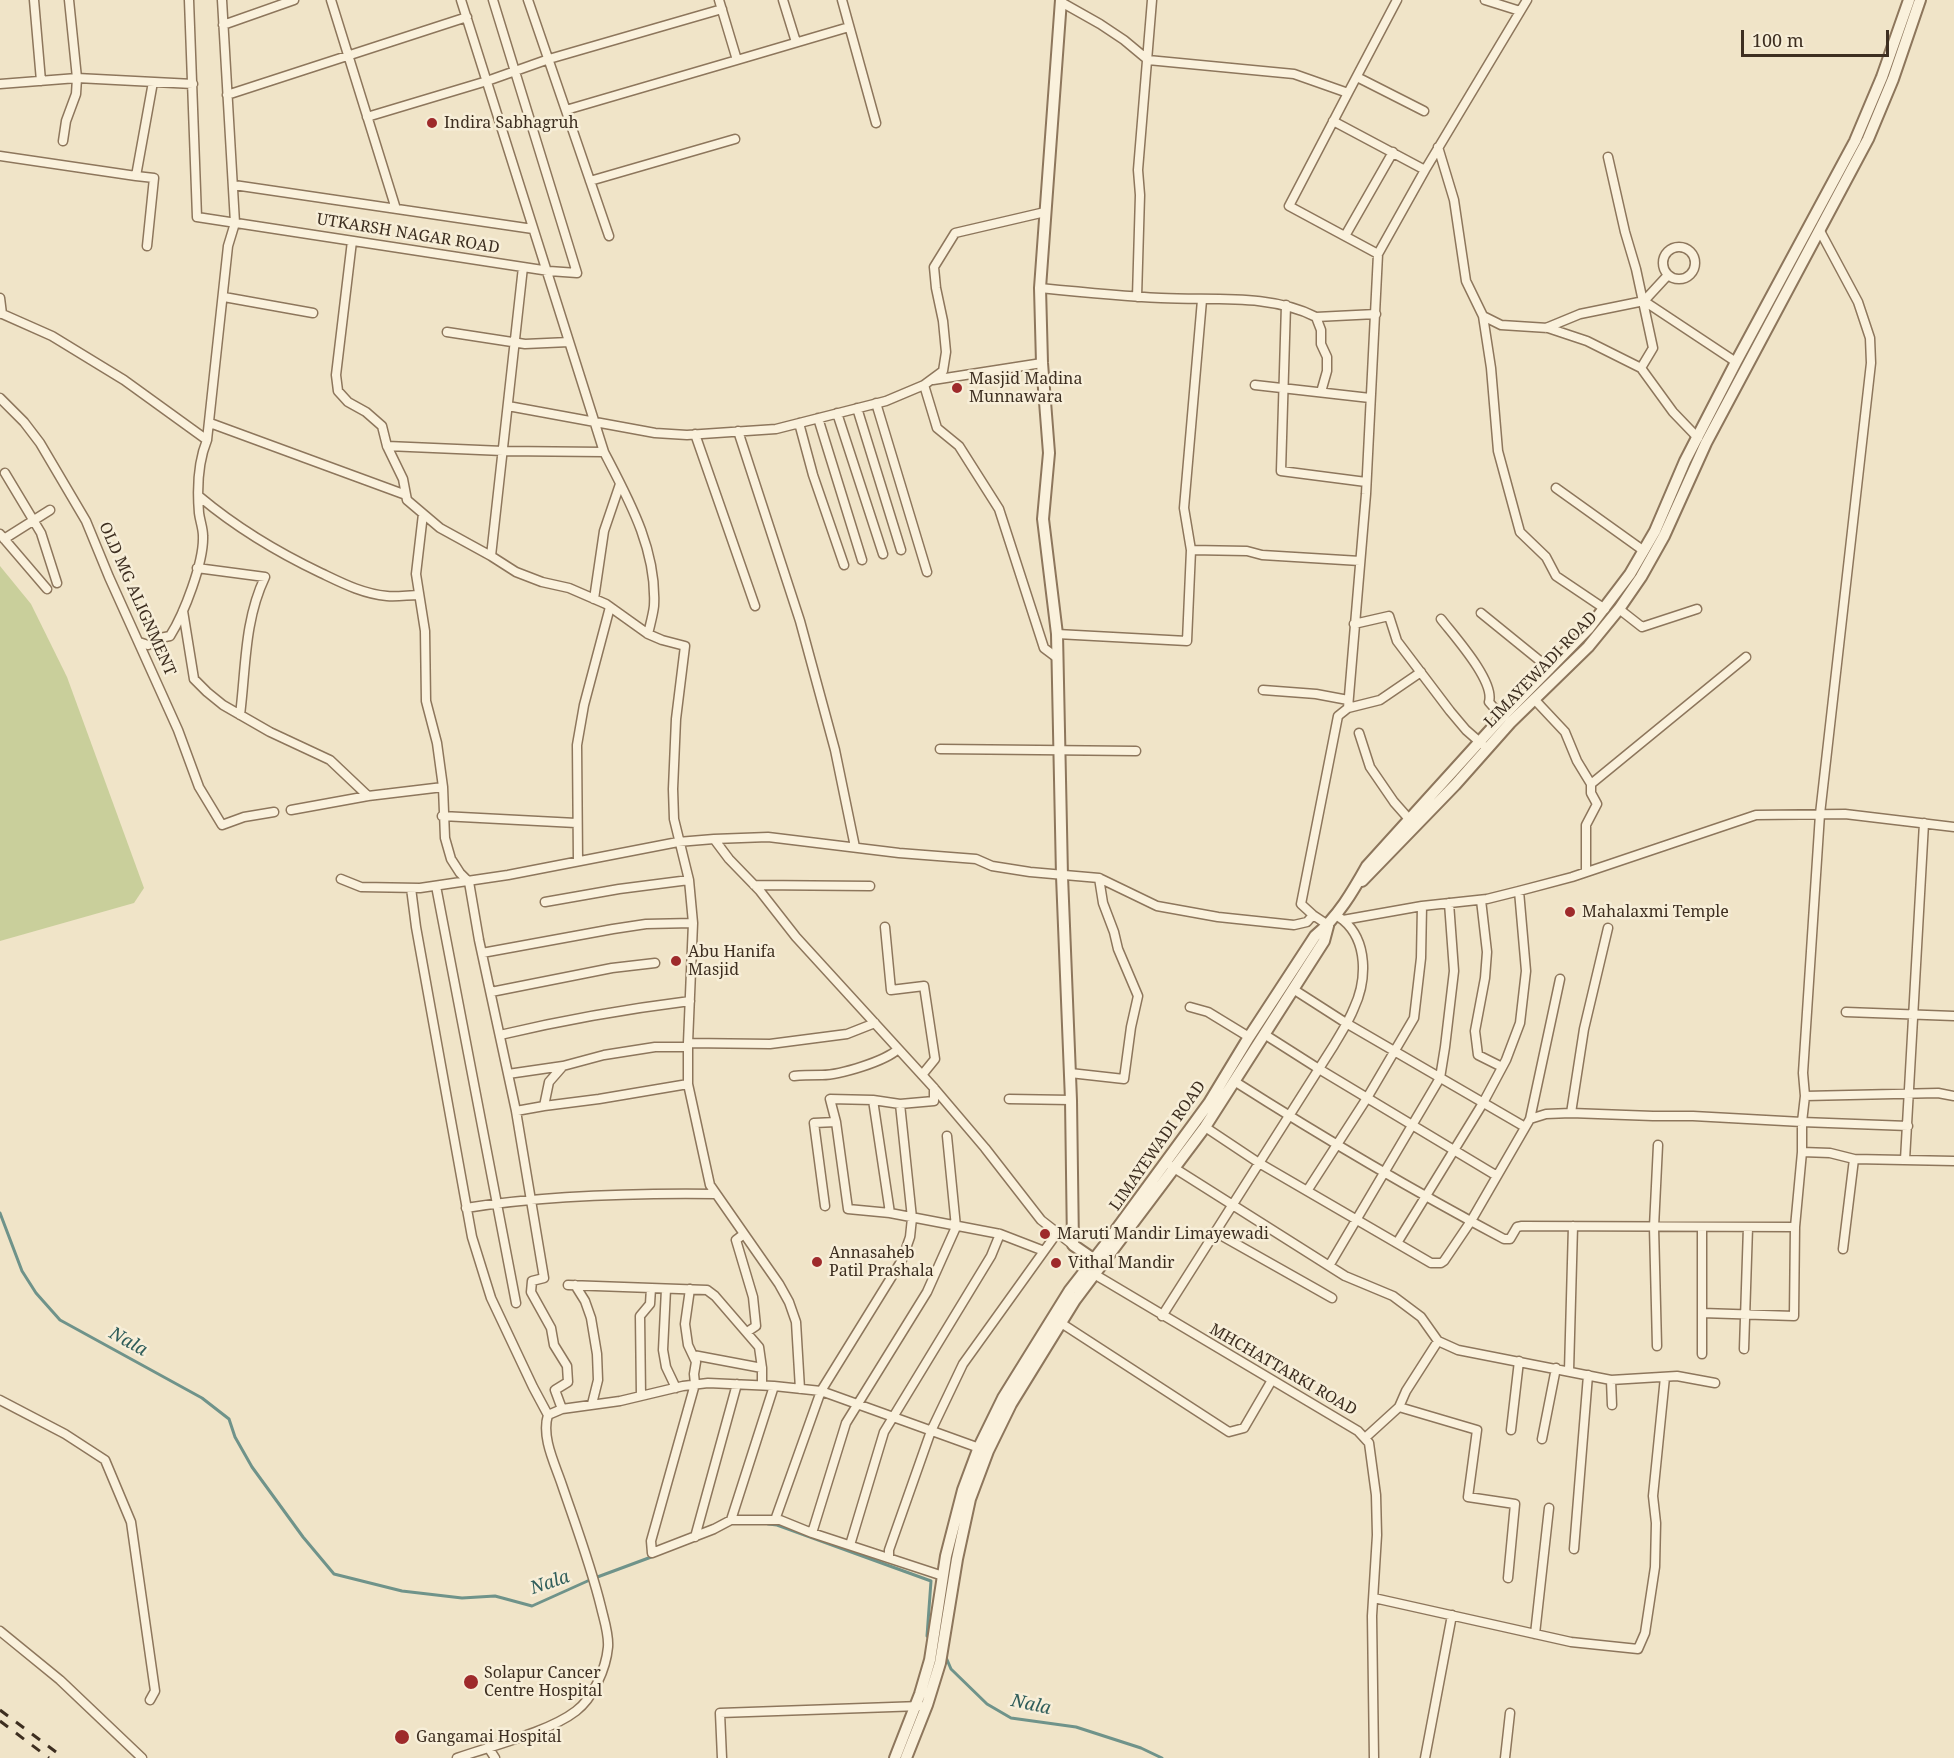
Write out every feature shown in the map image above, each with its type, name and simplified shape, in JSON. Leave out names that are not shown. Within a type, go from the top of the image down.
[{"type":"street","points":[[34,0],[41,81]]},
{"type":"street","points":[[63,141],[66,121],[76,94],[77,78],[69,0]]},
{"type":"street","points":[[0,84],[77,78],[193,84],[189,0]]},
{"type":"street","points":[[139,642],[148,645],[160,638],[170,636],[183,611],[203,550],[199,514],[200,460],[210,423],[228,246],[235,223],[222,0]]},
{"type":"street","points":[[223,25],[294,0]]},
{"type":"street","points":[[331,0],[396,209]]},
{"type":"street","points":[[461,0],[604,452],[633,509],[650,556],[654,606],[648,634]]},
{"type":"street","points":[[493,0],[515,72]]},
{"type":"street","points":[[528,0],[609,236]]},
{"type":"street","points":[[783,0],[796,42]]},
{"type":"street","points":[[842,0],[876,123]]},
{"type":"street","points":[[1137,297],[1140,195],[1138,170],[1152,0]]},
{"type":"street","points":[[1378,254],[1289,206],[1397,0]]},
{"type":"street","points":[[1485,0],[1520,11]]},
{"type":"street","points":[[1328,925],[1301,904],[1338,717],[1348,704],[1366,482],[1378,254],[1438,147],[1527,0]]},
{"type":"street","points":[[1702,440],[1736,362],[1855,141],[1882,76],[1909,0]]},
{"type":"street","points":[[1702,440],[1857,162],[1881,111],[1920,0]]},
{"type":"street","points":[[1073,1245],[1057,634],[1043,519],[1049,453],[1042,363],[1040,288],[1061,1],[1124,40],[1148,60],[1294,74],[1348,93]]},
{"type":"street","points":[[367,117],[487,81],[721,4],[737,60]]},
{"type":"street","points":[[227,95],[467,17]]},
{"type":"street","points":[[566,110],[849,27]]},
{"type":"street","name":"UTKARSH NAGAR ROAD","points":[[193,84],[197,217],[523,267],[577,273],[515,72]]},
{"type":"street","points":[[1358,77],[1424,111]]},
{"type":"street","points":[[136,176],[153,82]]},
{"type":"street","points":[[1334,121],[1425,170]]},
{"type":"street","points":[[590,181],[735,139]]},
{"type":"street","points":[[1438,147],[1454,200],[1466,281],[1483,316],[1491,368],[1498,451],[1520,532],[1546,557],[1556,576],[1605,609]]},
{"type":"street","points":[[1345,236],[1393,152]]},
{"type":"street","points":[[0,156],[154,178],[147,246]]},
{"type":"street","points":[[1608,157],[1624,232],[1644,301],[1653,348],[1641,368]]},
{"type":"street","points":[[234,185],[534,229]]},
{"type":"street","points":[[508,406],[655,433],[695,434],[776,429],[876,403],[926,383],[944,371],[946,352],[934,267],[955,233],[1045,212]]},
{"type":"street","points":[[1702,1313],[1794,1316],[1795,1227],[1805,1096],[1803,1072],[1820,814],[1870,363],[1870,338],[1858,302],[1820,231]]},
{"type":"street","points":[[352,241],[336,375],[338,391],[348,402],[366,412],[382,426],[387,446],[403,479],[407,500],[440,528],[516,572],[542,582],[569,588],[610,607],[648,634],[685,646],[676,719],[673,789],[674,819],[689,880],[693,923],[688,1084],[710,1185],[789,1302],[796,1323],[800,1389]]},
{"type":"street","points":[[491,556],[523,267]]},
{"type":"street","points":[[1546,328],[1580,314],[1644,301],[1668,275]]},
{"type":"street","points":[[1040,288],[1137,297],[1265,302],[1298,308],[1316,317],[1376,315]]},
{"type":"street","points":[[224,297],[313,313]]},
{"type":"street","points":[[0,298],[1,313],[52,336],[124,380],[207,440]]},
{"type":"street","points":[[1057,634],[1188,641],[1191,550],[1184,508],[1202,300]]},
{"type":"street","points":[[1644,301],[1736,362]]},
{"type":"street","points":[[1286,305],[1281,471],[1366,482]]},
{"type":"street","points":[[1483,316],[1501,325],[1546,328],[1587,341],[1641,368],[1673,412],[1702,440]]},
{"type":"street","points":[[1316,317],[1321,330],[1321,344],[1327,357],[1327,370],[1321,392]]},
{"type":"street","points":[[447,332],[515,342],[569,342]]},
{"type":"street","points":[[926,383],[1042,363]]},
{"type":"street","points":[[926,383],[937,428],[959,446],[999,509],[1044,648],[1056,657]]},
{"type":"street","points":[[1255,385],[1370,398]]},
{"type":"street","name":"OLD MG ALIGNMENT","points":[[0,398],[24,422],[73,497],[178,730],[199,788],[222,825],[244,817],[274,812]]},
{"type":"street","points":[[876,403],[927,572]]},
{"type":"street","points":[[857,408],[901,550]]},
{"type":"street","points":[[837,413],[883,554]]},
{"type":"street","points":[[818,418],[862,560]]},
{"type":"street","points":[[210,423],[406,495]]},
{"type":"street","points":[[799,423],[813,475],[844,565]]},
{"type":"street","points":[[738,431],[786,573],[803,632],[835,750],[855,847]]},
{"type":"street","points":[[695,434],[755,606]]},
{"type":"street","name":"LIMAYEWADI ROAD","points":[[1355,887],[1374,871],[1483,745],[1502,717],[1605,609],[1644,551],[1702,440]]},
{"type":"street","name":"LIMAYEWADI ROAD","points":[[1170,1166],[1249,1037],[1315,936],[1340,918],[1367,866],[1409,819],[1483,745],[1588,647],[1619,609],[1641,578],[1664,536],[1702,440]]},
{"type":"street","points":[[387,446],[604,452]]},
{"type":"street","points":[[5,472],[41,533],[57,583]]},
{"type":"street","points":[[594,599],[604,531],[620,484]]},
{"type":"street","points":[[1556,489],[1644,551]]},
{"type":"street","points":[[200,496],[224,517],[284,556],[339,582],[357,590],[386,596],[419,595]]},
{"type":"street","points":[[47,589],[2,536],[50,510]]},
{"type":"street","points":[[423,514],[416,574],[425,631],[426,701],[437,743],[445,838],[451,860],[469,882],[516,1111],[544,1278],[532,1281],[531,1292],[551,1328],[554,1345],[567,1366],[568,1382],[555,1390],[562,1409]]},
{"type":"street","points":[[1191,550],[1247,551],[1262,555],[1360,561]]},
{"type":"street","points":[[197,568],[265,577],[258,593],[247,634],[240,715]]},
{"type":"street","points":[[578,861],[577,745],[610,607]]},
{"type":"street","points":[[1619,609],[1642,627],[1697,609]]},
{"type":"street","points":[[183,611],[194,679],[207,692],[240,715],[330,760],[368,796]]},
{"type":"street","points":[[1481,613],[1550,669]]},
{"type":"street","points":[[1354,624],[1389,616],[1397,641],[1461,724],[1483,745]]},
{"type":"street","points":[[1441,619],[1475,662],[1491,696],[1489,702],[1502,717]]},
{"type":"street","points":[[1591,784],[1746,657]]},
{"type":"street","points":[[1263,690],[1316,694],[1348,704],[1380,700],[1421,672]]},
{"type":"street","points":[[1534,699],[1565,732],[1577,761],[1591,784],[1591,793],[1597,804],[1586,825],[1586,872]]},
{"type":"street","points":[[1359,733],[1370,767],[1394,802],[1409,819]]},
{"type":"street","points":[[940,749],[1136,751]]},
{"type":"street","points":[[291,810],[368,796],[442,787]]},
{"type":"street","points":[[1340,918],[1480,900],[1519,891],[1586,872],[1756,815],[1845,814],[1954,827]]},
{"type":"street","points":[[442,816],[576,823]]},
{"type":"street","points":[[1905,1160],[1924,823]]},
{"type":"street","points":[[341,879],[361,887],[436,886],[469,882],[678,842],[768,837],[976,859],[992,866],[1062,876],[1099,878],[1157,906],[1218,917],[1294,925],[1307,922],[1313,915]]},
{"type":"street","points":[[714,839],[796,937],[934,1088],[985,1148],[1041,1220],[1098,1262]]},
{"type":"street","points":[[1070,1073],[1124,1079],[1138,996],[1102,903],[1099,878]]},
{"type":"street","points":[[545,902],[689,880]]},
{"type":"street","points":[[754,885],[870,886]]},
{"type":"street","points":[[436,886],[516,1303]]},
{"type":"street","points":[[411,888],[466,1208],[477,1256],[491,1298],[548,1415],[545,1426],[553,1457],[596,1586],[607,1632],[608,1647],[604,1665],[587,1700],[576,1711],[563,1719],[457,1758]]},
{"type":"street","points":[[1397,1243],[1483,1103],[1502,1067],[1520,1023],[1526,970],[1519,891]]},
{"type":"street","points":[[1480,900],[1486,952],[1485,978],[1475,1030],[1478,1055],[1502,1067]]},
{"type":"street","points":[[1329,1266],[1440,1078],[1454,971],[1449,903]]},
{"type":"street","points":[[1307,1191],[1367,1098],[1414,1018],[1421,958],[1422,906]]},
{"type":"street","points":[[1162,1316],[1319,1069],[1355,1007],[1362,983],[1359,941],[1353,928],[1340,918]]},
{"type":"street","points":[[482,953],[635,926],[693,923]]},
{"type":"street","name":"LIMAYEWADI ROAD","points":[[983,1449],[1003,1398],[1070,1290],[1098,1262],[1170,1166],[1204,1127],[1324,941],[1328,925]]},
{"type":"street","points":[[885,927],[891,990],[924,986],[935,1059],[922,1075]]},
{"type":"street","points":[[1571,1113],[1584,1029],[1608,928]]},
{"type":"street","points":[[491,992],[612,968],[655,963]]},
{"type":"street","points":[[1204,1127],[1307,1191],[1431,1263],[1441,1263],[1471,1221],[1527,1123],[1560,979]]},
{"type":"street","points":[[1293,989],[1346,1023],[1483,1103],[1527,1123],[1546,1114],[1571,1113],[1908,1126]]},
{"type":"street","points":[[500,1035],[555,1022],[690,1001]]},
{"type":"street","points":[[1190,1007],[1208,1012],[1249,1037]]},
{"type":"street","points":[[1846,1011],[1954,1016]]},
{"type":"street","points":[[508,1074],[563,1066],[655,1047],[770,1044],[847,1034],[875,1023]]},
{"type":"street","points":[[1264,1034],[1497,1176]]},
{"type":"street","points":[[794,1076],[821,1075],[850,1069],[890,1057],[898,1049]]},
{"type":"street","points":[[544,1106],[549,1082],[563,1066]]},
{"type":"street","points":[[1234,1081],[1288,1116],[1425,1197],[1506,1240],[1510,1239],[1519,1226],[1795,1227]]},
{"type":"street","points":[[516,1111],[598,1100],[688,1084]]},
{"type":"street","points":[[934,1088],[934,1101],[900,1104],[873,1100],[830,1099],[836,1122],[848,1209],[890,1213],[1000,1234],[1044,1251]]},
{"type":"street","points":[[1805,1096],[1938,1093],[1954,1096]]},
{"type":"street","points":[[1009,1099],[1071,1100]]},
{"type":"street","points":[[873,1100],[890,1213]]},
{"type":"street","points":[[775,1520],[821,1391],[902,1260],[910,1237],[912,1218],[900,1104]]},
{"type":"street","points":[[825,1206],[814,1123],[836,1122]]},
{"type":"street","points":[[812,1533],[846,1423],[927,1292],[956,1227],[947,1136]]},
{"type":"street","points":[[1657,1346],[1654,1227],[1658,1145]]},
{"type":"street","points":[[1802,1152],[1830,1153],[1854,1159],[1954,1161]]},
{"type":"street","points":[[1843,1249],[1854,1159]]},
{"type":"street","points":[[1170,1166],[1345,1276],[1393,1296],[1421,1317],[1438,1341],[1458,1350],[1611,1380],[1677,1376],[1715,1383]]},
{"type":"street","points":[[466,1208],[530,1200],[629,1195],[716,1194]]},
{"type":"street","points":[[1569,1371],[1572,1226]]},
{"type":"street","points":[[1702,1227],[1702,1354]]},
{"type":"street","points":[[1744,1349],[1748,1227]]},
{"type":"street","points":[[1215,1232],[1332,1298]]},
{"type":"street","points":[[744,1233],[736,1240],[753,1297],[756,1326],[747,1332]]},
{"type":"street","points":[[890,1558],[889,1550],[931,1431],[963,1364],[1058,1233]]},
{"type":"street","points":[[849,1545],[884,1432],[991,1256],[1000,1234]]},
{"type":"street","name":"LIMAYEWADI ROAD","points":[[983,1449],[1094,1274],[1098,1262]]},
{"type":"street","name":"MHCHATTARKI ROAD","points":[[1094,1274],[1358,1431],[1369,1443],[1376,1495],[1377,1534],[1374,1598],[1374,1758]]},
{"type":"street","points":[[592,1404],[598,1380],[597,1354],[591,1318],[585,1301],[571,1285],[707,1290],[715,1296],[759,1347],[762,1385]]},
{"type":"street","points":[[641,1396],[640,1316],[650,1304],[651,1288]]},
{"type":"street","points":[[666,1288],[663,1350],[666,1367],[676,1388]]},
{"type":"street","points":[[690,1289],[685,1324],[688,1345],[696,1362],[695,1384],[651,1541],[652,1553],[695,1537],[731,1520],[780,1520],[812,1533],[943,1576]]},
{"type":"street","points":[[1061,1323],[1229,1432],[1244,1428],[1272,1380]]},
{"type":"street","points":[[1365,1438],[1399,1407],[1406,1391],[1438,1341]]},
{"type":"street","points":[[693,1355],[762,1368]]},
{"type":"street","points":[[1510,1430],[1519,1361]]},
{"type":"street","points":[[1542,1439],[1556,1368]]},
{"type":"street","points":[[1574,1549],[1588,1375]]},
{"type":"street","points":[[1374,1598],[1571,1642],[1638,1649],[1645,1633],[1655,1567],[1656,1523],[1653,1496],[1665,1377]]},
{"type":"street","points":[[1611,1380],[1612,1405]]},
{"type":"street","points":[[548,1415],[562,1409],[641,1396],[695,1384],[762,1385],[821,1391],[983,1449]]},
{"type":"street","points":[[695,1537],[737,1384]]},
{"type":"street","points":[[731,1520],[774,1386]]},
{"type":"street","points":[[0,1400],[65,1434],[105,1460],[131,1522],[155,1690],[150,1700]]},
{"type":"street","points":[[1399,1407],[1478,1430],[1468,1497],[1515,1504],[1508,1578]]},
{"type":"street","points":[[940,1636],[943,1576],[957,1510],[983,1449]]},
{"type":"street","points":[[906,1758],[927,1705],[963,1524],[983,1449]]},
{"type":"street","points":[[1534,1634],[1549,1508]]},
{"type":"street","points":[[1425,1758],[1452,1615]]},
{"type":"street","points":[[0,1632],[60,1680],[142,1758]]},
{"type":"street","points":[[895,1758],[935,1662]]},
{"type":"street","points":[[722,1758],[720,1713],[927,1705]]},
{"type":"street","points":[[1505,1758],[1510,1713]]},
{"type":"street","points":[[488,1747],[495,1758]]},
{"type":"green space","points":[[0,566],[31,604],[67,677],[144,888],[134,903],[0,941]]},
{"type":"waterway","name":"Nala","points":[[0,1213],[22,1271],[36,1293],[60,1320],[202,1398],[229,1419],[235,1437],[252,1467],[303,1537],[334,1574],[402,1591],[462,1598],[495,1596],[532,1606],[592,1579],[654,1556]]},
{"type":"waterway","name":"Nala","points":[[768,1524],[777,1525],[931,1581],[927,1636],[931,1640]]},
{"type":"waterway","name":"Nala","points":[[945,1655],[951,1669],[987,1704],[1011,1718],[1076,1727],[1141,1748],[1162,1758]]},
{"type":"railway","points":[[0,1710],[64,1758]]},
{"type":"railway","points":[[0,1721],[49,1758]]},
{"type":"place","name":"Indira Sabhagruh","points":[[432,123]]},
{"type":"place","name":"Masjid Madina Munnawara","points":[[957,388]]},
{"type":"place","name":"Mahalaxmi Temple","points":[[1570,912]]},
{"type":"place","name":"Abu Hanifa Masjid","points":[[676,961]]},
{"type":"place","name":"Maruti Mandir Limayewadi","points":[[1045,1234]]},
{"type":"place","name":"Annasaheb Patil Prashala","points":[[817,1262]]},
{"type":"place","name":"Vithal Mandir","points":[[1056,1263]]},
{"type":"place","name":"Solapur Cancer Centre Hospital","points":[[471,1682]]},
{"type":"place","name":"Gangamai Hospital","points":[[402,1737]]}]
